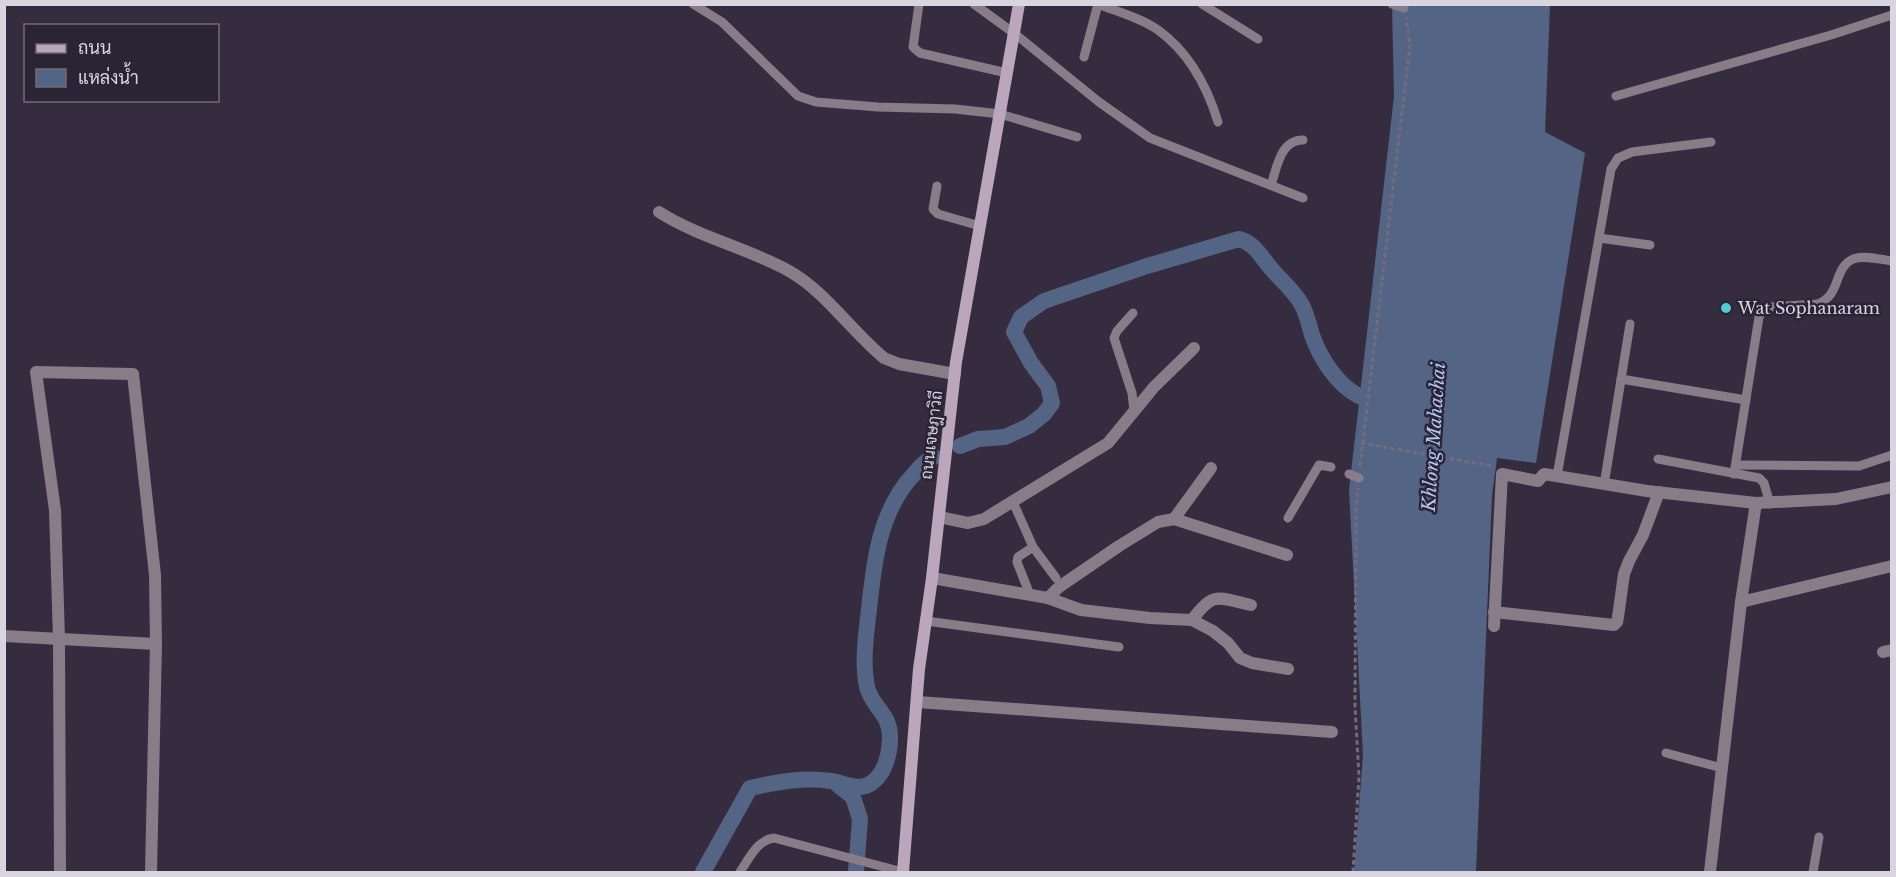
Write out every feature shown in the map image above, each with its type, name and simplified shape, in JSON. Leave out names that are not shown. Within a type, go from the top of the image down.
[{"type":"street","name":"ถนนเจษฎาวิถี","points":[[903,872],[919,669],[932,578],[955,374],[1019,4]]},
{"type":"street","points":[[659,212],[682,226],[789,271],[807,283],[884,358],[899,364],[955,374]]},
{"type":"street","points":[[939,517],[968,524],[984,519],[1108,443],[1154,387],[1194,348]]},
{"type":"street","points":[[60,873],[59,639],[55,510],[36,372],[133,374],[155,574],[156,644],[151,873]]},
{"type":"street","points":[[1174,519],[1211,468]]},
{"type":"street","points":[[1494,626],[1501,476],[1504,474],[1538,481],[1544,474],[1604,485],[1770,504],[1836,498],[1892,487]]},
{"type":"street","points":[[1494,612],[1614,625],[1618,617],[1624,574],[1646,529],[1659,492]]},
{"type":"street","points":[[1710,873],[1741,602],[1756,503]]},
{"type":"street","points":[[1048,598],[1059,587],[1119,546],[1158,522],[1174,519],[1287,555]]},
{"type":"street","points":[[1741,602],[1892,566]]},
{"type":"street","points":[[932,578],[1048,598],[1081,610],[1192,620],[1213,631],[1228,643],[1240,658],[1252,663],[1288,669]]},
{"type":"street","points":[[1192,620],[1210,599],[1251,605]]},
{"type":"street","points":[[4,636],[156,644]]},
{"type":"street","points":[[918,702],[1332,732]]},
{"type":"lane","points":[[693,4],[722,22],[798,96],[816,102],[878,107],[955,109],[1000,114],[1077,137]]},
{"type":"lane","points":[[919,4],[913,47],[920,53],[1007,73]]},
{"type":"lane","points":[[974,4],[1099,102],[1150,138],[1303,198]]},
{"type":"lane","points":[[1084,57],[1098,4],[1139,20],[1171,41],[1191,62],[1209,93],[1218,122]]},
{"type":"lane","points":[[1202,4],[1258,39]]},
{"type":"lane","points":[[1392,4],[1404,8]]},
{"type":"lane","points":[[1616,96],[1831,35],[1892,15]]},
{"type":"lane","points":[[1271,186],[1283,150],[1290,143],[1303,140]]},
{"type":"lane","points":[[1557,476],[1611,169],[1618,158],[1632,152],[1711,142]]},
{"type":"lane","points":[[937,186],[933,209],[938,214],[980,226]]},
{"type":"lane","points":[[1599,238],[1650,245]]},
{"type":"lane","points":[[1735,470],[1763,310],[1771,307],[1818,304],[1825,301],[1832,294],[1841,270],[1853,259],[1870,258],[1892,261]]},
{"type":"lane","points":[[1133,313],[1117,331],[1114,338],[1132,393],[1134,411]]},
{"type":"lane","points":[[1604,485],[1630,324]]},
{"type":"lane","points":[[1621,379],[1746,400]]},
{"type":"lane","points":[[1658,459],[1735,470],[1859,466],[1892,455]]},
{"type":"lane","points":[[1288,518],[1319,465],[1331,467]]},
{"type":"lane","points":[[1735,470],[1759,478],[1764,483],[1770,504]]},
{"type":"lane","points":[[1013,502],[1033,547],[1056,578]]},
{"type":"lane","points":[[1030,595],[1017,562],[1018,557],[1033,547]]},
{"type":"lane","points":[[926,621],[1119,647]]},
{"type":"lane","points":[[1666,753],[1722,768]]},
{"type":"lane","points":[[1814,873],[1819,837]]},
{"type":"lane","points":[[740,873],[758,846],[765,839],[774,838],[903,872]]},
{"type":"path","points":[[1353,873],[1359,777],[1355,706],[1356,516],[1354,476],[1361,443],[1385,265],[1410,45],[1404,8]]},
{"type":"path","points":[[1361,443],[1497,467]]},
{"type":"water","name":"Khlong Mahachai","points":[[1392,5],[1550,5],[1545,132],[1585,153],[1536,463],[1497,458],[1492,496],[1476,872],[1354,872],[1363,755],[1349,490],[1394,96]]},
{"type":"waterway","points":[[960,446],[978,439],[1005,437],[1029,426],[1044,414],[1052,403],[1048,386],[1031,363],[1014,332],[1021,317],[1044,301],[1147,266],[1239,239],[1249,243],[1295,294],[1304,309],[1315,344],[1325,362],[1337,378],[1359,396]]},
{"type":"waterway","points":[[703,872],[750,788],[800,780],[831,781],[858,787],[869,785],[881,773],[889,750],[890,730],[869,694],[865,668],[865,648],[876,555],[886,521],[902,488],[916,471],[934,457]]},
{"type":"waterway","points":[[838,785],[853,797],[860,819],[856,872]]},
{"type":"place","name":"Wat Sophanaram","points":[[1726,308]]}]
